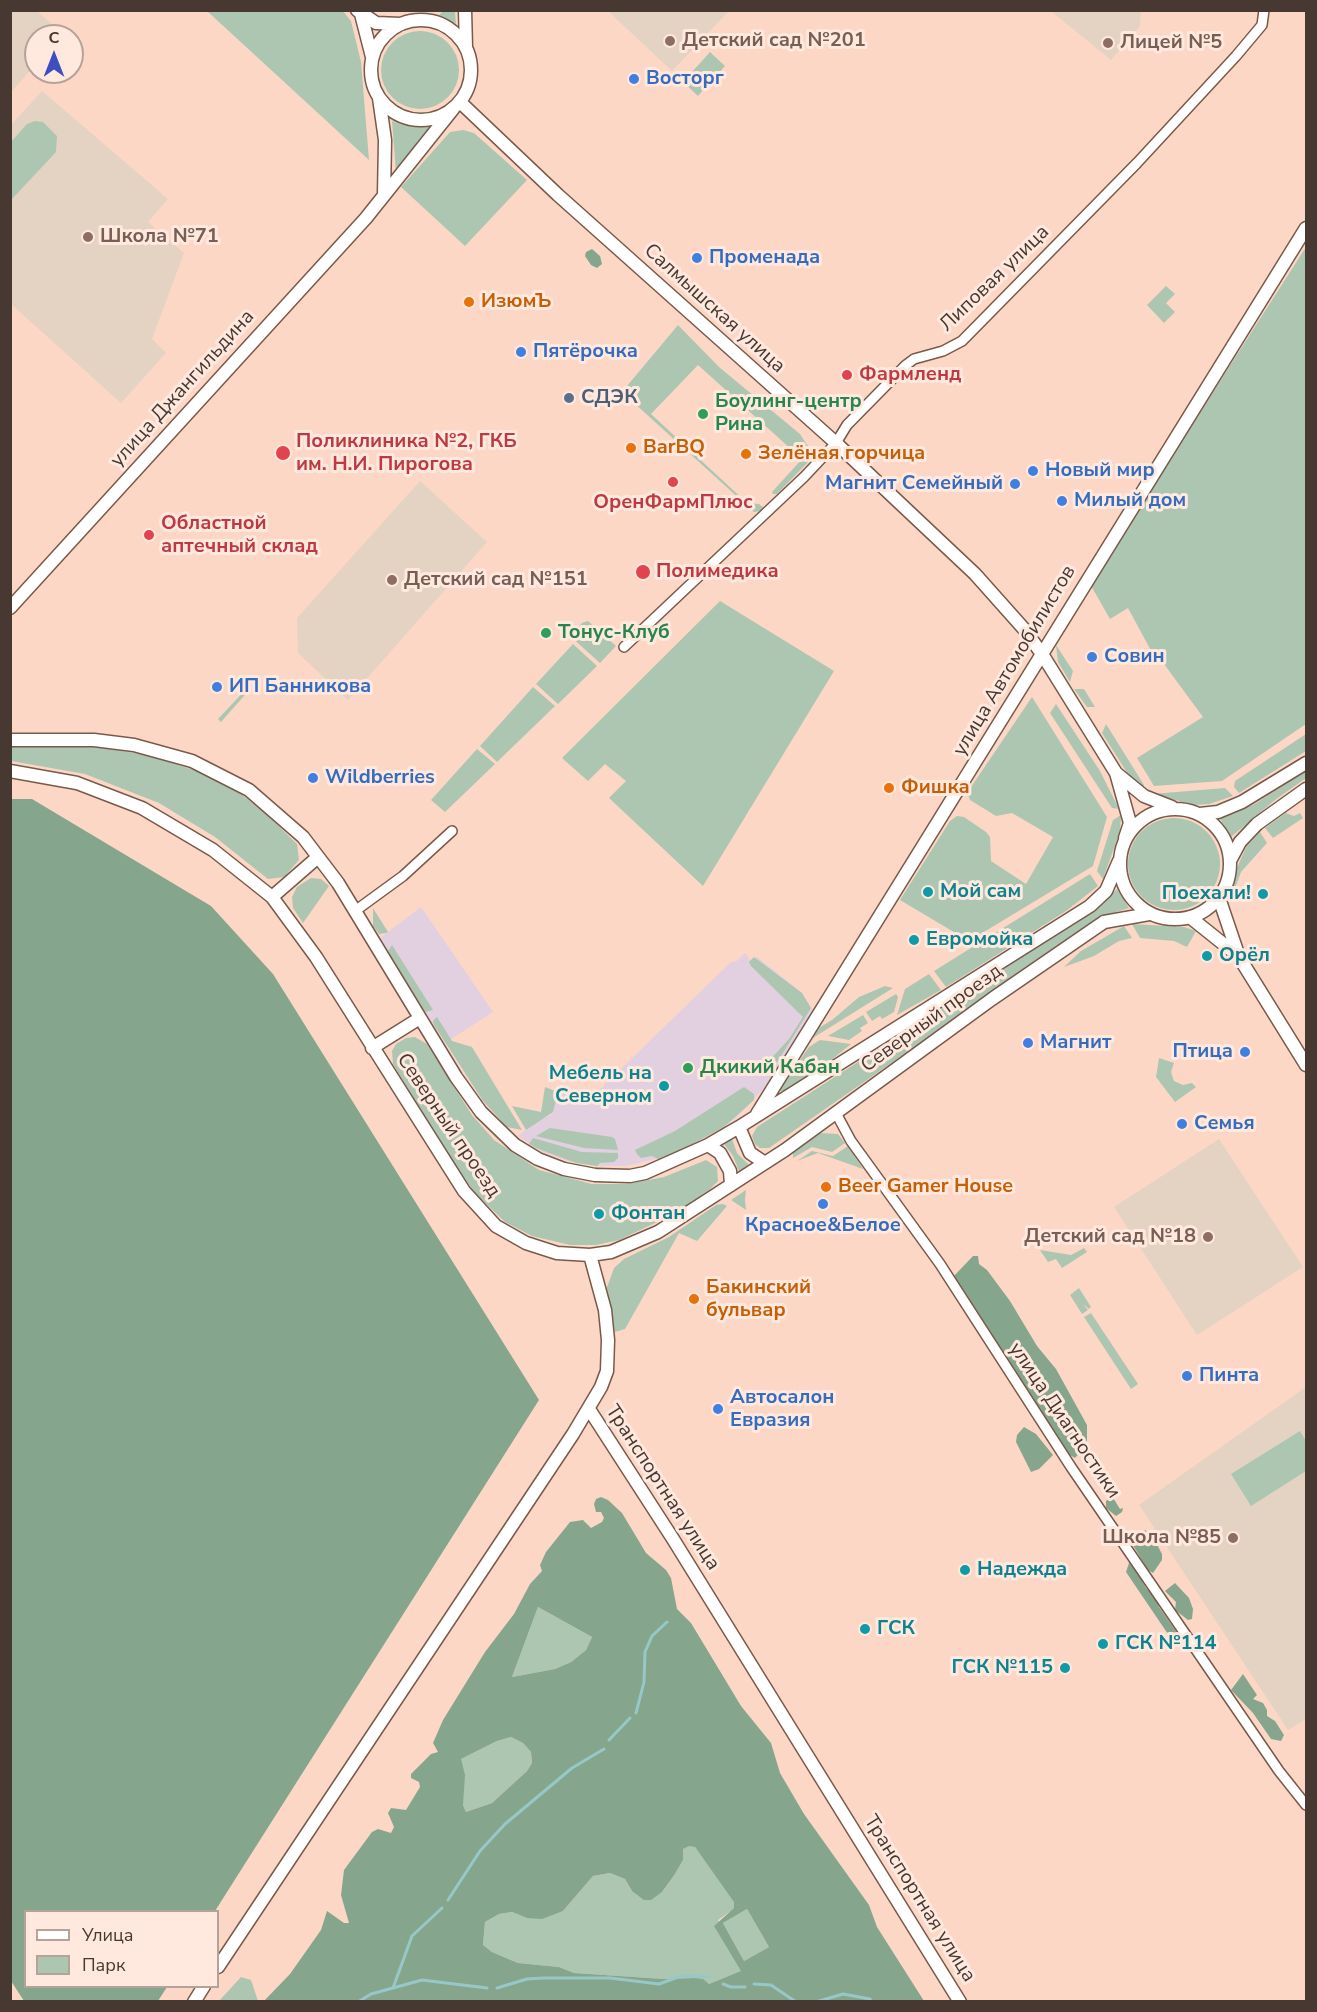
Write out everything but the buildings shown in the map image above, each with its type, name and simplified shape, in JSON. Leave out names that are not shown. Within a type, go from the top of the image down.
[{"type":"main road","points":[[423,20],[433,10]]},
{"type":"main road","points":[[379,98],[394,112],[414,120],[435,118],[457,105],[469,85],[471,66],[466,48],[465,10]]},
{"type":"main road","points":[[359,12],[376,22],[402,24],[423,20],[441,24],[455,34],[466,48]]},
{"type":"main road","points":[[359,12],[372,57],[373,85],[379,98],[385,140],[383,196]]},
{"type":"main road","points":[[372,57],[379,43],[389,32],[402,24]]},
{"type":"main road","name":"Салмышская улица","points":[[457,105],[836,443],[975,574],[1024,628],[1116,773]]},
{"type":"main road","name":"улица Джангильдина","points":[[10,608],[383,196],[457,105]]},
{"type":"main road","name":"улица Автомобилистов","points":[[757,1115],[1306,228]]},
{"type":"main road","name":"Северный проезд","points":[[10,740],[94,740],[134,745],[192,761],[249,790],[284,818],[318,857],[355,911],[456,1077],[481,1112],[515,1145],[538,1159],[579,1173],[630,1176],[663,1167],[708,1145],[948,997],[1090,906],[1106,891],[1119,861]]},
{"type":"main road","points":[[1116,773],[1144,796],[1200,814],[1218,812],[1242,802],[1306,763]]},
{"type":"main road","name":"Северный проезд","points":[[10,771],[77,783],[142,808],[213,850],[272,897],[316,957],[464,1191],[496,1226],[526,1243],[557,1253],[590,1255],[612,1252],[641,1240],[689,1214],[765,1163],[992,999],[1104,922],[1149,914]]},
{"type":"main road","points":[[1116,773],[1130,823],[1119,861],[1120,877],[1126,892],[1136,904],[1149,914],[1170,920],[1191,918],[1207,910],[1220,898],[1229,880],[1231,859],[1240,842],[1257,824],[1306,789]]},
{"type":"main road","points":[[1125,838],[1138,822],[1155,812],[1176,808]]},
{"type":"main road","points":[[1200,814],[1221,833],[1231,859]]},
{"type":"main road","points":[[272,897],[318,857]]},
{"type":"main road","points":[[1220,898],[1239,957],[1306,1065]]},
{"type":"main road","points":[[1191,918],[1239,957]]},
{"type":"main road","points":[[372,1048],[420,1018]]},
{"type":"main road","points":[[739,1127],[750,1153],[765,1163]]},
{"type":"main road","points":[[708,1145],[720,1154],[730,1171],[731,1185]]},
{"type":"main road","points":[[589,1409],[608,1371],[609,1358],[605,1310],[590,1255]]},
{"type":"main road","name":"Транспортная улица","points":[[219,1965],[589,1409],[673,1539],[960,2001]]},
{"type":"main road","points":[[194,2001],[203,1988]]},
{"type":"street","name":"Липовая улица","points":[[624,647],[753,524],[774,507],[836,443],[847,425],[906,365],[914,359],[943,351],[962,341],[1137,164],[1236,56],[1262,25],[1264,10]]},
{"type":"street","points":[[355,911],[403,876],[452,831]]},
{"type":"street","name":"улица Диагностики","points":[[836,1113],[851,1141],[940,1264],[1071,1467],[1279,1771],[1306,1805]]},
{"type":"shaded area","points":[[11,10],[37,11],[52,24],[24,24],[24,77],[11,92]]},
{"type":"shaded area","name":"Детский сад №201","points":[[608,11],[729,11],[672,71]]},
{"type":"shaded area","name":"Лицей №5","points":[[1051,11],[1141,11],[1140,26],[1111,60]]},
{"type":"shaded area","name":"Школа №71","points":[[42,91],[168,199],[148,222],[184,253],[152,339],[166,353],[121,403],[11,304],[10,126]]},
{"type":"shaded area","name":"Детский сад №151","points":[[420,481],[487,542],[348,700],[298,653],[297,618]]},
{"type":"shaded area","points":[[421,907],[493,1012],[445,1043],[380,938]]},
{"type":"shaded area","points":[[745,953],[750,960],[757,957],[802,993],[814,1012],[765,1087],[736,1118],[667,1156],[626,1166],[597,1166],[568,1161],[543,1152],[518,1136],[537,1121],[551,1115],[558,1092],[583,1099],[592,1097],[731,962],[737,961]]},
{"type":"shaded area","name":"Детский сад №18","points":[[1219,1139],[1303,1267],[1197,1335],[1114,1207]]},
{"type":"shaded area","name":"Школа №85","points":[[1306,1387],[1306,1719],[1288,1730],[1139,1505]]},
{"type":"green space","points":[[207,11],[343,11],[351,21],[361,62],[369,160]]},
{"type":"green space","points":[[443,11],[455,11],[456,24],[438,16]]},
{"type":"green space","points":[[420,31],[435,34],[448,42],[456,55],[459,70],[456,85],[448,98],[435,106],[420,109],[405,106],[392,98],[384,85],[381,70],[384,55],[392,42],[405,34]]},
{"type":"green space","points":[[710,52],[725,66],[698,96],[683,82]]},
{"type":"green space","points":[[35,121],[43,122],[57,136],[56,152],[11,200],[11,142],[27,124]]},
{"type":"green space","points":[[392,121],[405,126],[438,125],[396,172]]},
{"type":"green space","points":[[463,130],[474,133],[527,180],[465,246],[401,187],[450,132]]},
{"type":"green space","points":[[1306,247],[1306,724],[1222,781],[1154,786],[1137,758],[1203,717],[1161,660],[1155,658],[1128,608],[1110,619],[1090,584]]},
{"type":"green space","points":[[592,249],[600,256],[602,264],[597,268],[591,265],[585,256],[586,252]]},
{"type":"green space","points":[[1166,286],[1175,294],[1166,303],[1175,312],[1164,323],[1147,305]]},
{"type":"green space","points":[[678,325],[719,367],[800,434],[813,454],[777,494],[773,494],[772,492],[802,459],[698,365],[651,414],[747,503],[759,504],[764,508],[760,511],[754,512],[622,392]]},
{"type":"green space","points":[[720,601],[834,671],[703,886],[609,798],[626,781],[605,764],[588,781],[562,758]]},
{"type":"green space","points":[[588,621],[616,646],[600,663],[570,636],[582,623]]},
{"type":"green space","points":[[573,644],[597,666],[558,704],[536,684]]},
{"type":"green space","points":[[1056,645],[1073,671],[1070,682],[1058,662]]},
{"type":"green space","points":[[249,686],[251,688],[221,722],[218,719]]},
{"type":"green space","points":[[533,687],[555,706],[497,762],[480,746]]},
{"type":"green space","points":[[1074,689],[1084,689],[1095,707],[1087,707]]},
{"type":"green space","points":[[1032,697],[1107,817],[1093,866],[969,941],[900,900],[950,821],[957,816],[964,817],[986,832],[990,837],[991,861],[1026,884],[1053,837],[1012,813],[996,816],[970,800],[967,793]]},
{"type":"green space","points":[[1056,704],[1100,771],[1119,809],[1112,808],[1050,713]]},
{"type":"green space","points":[[1106,724],[1144,785],[1144,790],[1131,779],[1102,733]]},
{"type":"green space","points":[[1306,734],[1306,751],[1239,793],[1234,787],[1235,781]]},
{"type":"green space","points":[[11,747],[99,747],[146,755],[197,771],[241,794],[267,815],[297,844],[299,860],[284,877],[268,879],[215,837],[159,803],[85,774],[11,761]]},
{"type":"green space","points":[[477,749],[495,764],[445,812],[431,800]]},
{"type":"green space","points":[[1306,771],[1306,778],[1275,800],[1231,837],[1219,817],[1253,805]]},
{"type":"green space","points":[[1225,788],[1233,796],[1209,804],[1195,805],[1152,794]]},
{"type":"green space","points":[[11,799],[32,799],[211,906],[273,974],[539,1400],[216,1910],[24,1910],[24,1988],[166,1988],[158,2001],[24,2001],[11,1981]]},
{"type":"green space","points":[[1286,813],[1294,816],[1300,813],[1303,818],[1273,838],[1265,828]]},
{"type":"green space","points":[[1121,815],[1120,831],[1103,879],[1097,871],[1113,820]]},
{"type":"green space","points":[[1174,818],[1191,822],[1206,832],[1216,847],[1220,864],[1216,881],[1206,896],[1191,906],[1174,910],[1157,906],[1142,896],[1132,881],[1128,864],[1132,847],[1142,832],[1157,822]]},
{"type":"green space","points":[[1260,832],[1267,843],[1241,872],[1230,902],[1237,868],[1246,847]]},
{"type":"green space","points":[[1090,874],[1098,886],[1066,911],[946,987],[934,971]]},
{"type":"green space","points":[[311,878],[321,879],[329,886],[303,923],[293,908],[292,897],[297,887]]},
{"type":"green space","points":[[1117,889],[1129,908],[1103,916],[769,1148],[760,1148],[755,1144],[752,1136],[757,1127],[1097,908]]},
{"type":"green space","points":[[373,908],[388,932],[379,934],[373,926]]},
{"type":"green space","points":[[1132,924],[1184,927],[1196,931],[1187,947],[1174,941],[1140,938]]},
{"type":"green space","points":[[1124,926],[1132,938],[1119,941],[1094,956],[1064,967],[1081,951]]},
{"type":"green space","points":[[392,945],[433,1010],[425,1012],[388,951]]},
{"type":"green space","points":[[754,957],[802,993],[811,1008],[778,1061],[757,1074],[789,1039],[803,1017],[751,966],[749,962]]},
{"type":"green space","points":[[929,974],[941,990],[897,1015],[905,989]]},
{"type":"green space","points":[[885,986],[893,988],[808,1041],[812,1032],[832,1020],[859,997]]},
{"type":"green space","points":[[896,994],[898,997],[894,1012],[882,1019],[880,1016],[872,1021],[866,1012]]},
{"type":"green space","points":[[863,1015],[868,1023],[860,1028],[862,1031],[849,1040],[828,1036]]},
{"type":"green space","points":[[437,1017],[452,1041],[472,1047],[522,1130],[507,1127],[483,1101],[434,1025],[433,1021]]},
{"type":"green space","points":[[415,1037],[427,1044],[472,1115],[494,1140],[539,1170],[592,1184],[628,1184],[664,1177],[706,1160],[717,1167],[718,1181],[709,1190],[672,1215],[619,1240],[596,1245],[570,1245],[532,1236],[505,1222],[475,1193],[445,1151],[393,1064],[392,1051],[396,1044],[406,1038]]},
{"type":"green space","points":[[820,1040],[851,1044],[830,1061],[782,1092],[780,1089],[809,1047]]},
{"type":"green space","points":[[1159,1058],[1174,1063],[1171,1072],[1174,1081],[1183,1085],[1192,1083],[1196,1087],[1175,1102],[1156,1077]]},
{"type":"green space","points":[[545,1087],[558,1092],[553,1112],[526,1130],[512,1106],[541,1112]]},
{"type":"green space","points":[[744,1087],[754,1094],[754,1100],[724,1127],[687,1147],[658,1159],[652,1156],[641,1158],[637,1154],[635,1150],[675,1131]]},
{"type":"green space","points":[[550,1128],[612,1137],[615,1139],[618,1150],[584,1148],[536,1136]]},
{"type":"green space","points":[[821,1133],[838,1134],[845,1143],[832,1152],[812,1147],[793,1158],[793,1150]]},
{"type":"green space","points":[[533,1138],[582,1152],[618,1153],[618,1158],[614,1162],[600,1163],[597,1166],[576,1163],[529,1144]]},
{"type":"green space","points":[[732,1139],[737,1153],[749,1165],[739,1171],[733,1156],[724,1144]]},
{"type":"green space","points":[[848,1146],[863,1169],[818,1153],[797,1161],[812,1151],[833,1156]]},
{"type":"green space","points":[[746,1190],[745,1200],[746,1210],[731,1200]]},
{"type":"green space","points":[[716,1205],[727,1206],[697,1241],[679,1233],[625,1329],[615,1332],[606,1290],[614,1268],[624,1259],[669,1237]]},
{"type":"green space","points":[[1084,1248],[1087,1252],[1062,1268],[1056,1259],[1048,1262],[1040,1250],[1071,1255]]},
{"type":"green space","points":[[973,1256],[978,1256],[979,1264],[987,1270],[1010,1301],[1037,1346],[1056,1369],[1087,1425],[1087,1440],[1075,1458],[1068,1454],[953,1277]]},
{"type":"green space","points":[[1079,1288],[1091,1307],[1089,1309],[1083,1304],[1088,1310],[1082,1314],[1070,1295]]},
{"type":"green space","points":[[1091,1313],[1138,1384],[1131,1389],[1084,1317]]},
{"type":"green space","points":[[1024,1427],[1036,1434],[1053,1455],[1039,1469],[1031,1472],[1016,1442],[1017,1435]]},
{"type":"green space","points":[[1300,1431],[1306,1441],[1306,1471],[1251,1506],[1231,1474]]},
{"type":"green space","points":[[1112,1496],[1120,1509],[1123,1508],[1122,1512],[1116,1516],[1106,1508],[1106,1501]]},
{"type":"green space","points":[[601,1497],[608,1500],[622,1513],[646,1553],[666,1570],[671,1578],[677,1609],[691,1623],[741,1706],[771,1743],[780,1773],[804,1814],[869,1905],[877,1927],[924,2001],[264,2001],[290,1974],[321,1930],[327,1911],[344,1923],[349,1923],[341,1895],[344,1870],[372,1832],[378,1829],[391,1833],[394,1827],[388,1813],[391,1808],[406,1810],[420,1787],[419,1782],[411,1778],[411,1774],[431,1754],[438,1752],[433,1743],[443,1720],[485,1652],[514,1614],[530,1584],[542,1571],[540,1565],[546,1552],[570,1522],[583,1520],[591,1528],[602,1522],[604,1518],[601,1512],[596,1512],[594,1504],[596,1499]],"holes":[[[538,1607],[592,1637],[586,1650],[571,1662],[555,1669],[512,1677]],[[511,1737],[523,1743],[531,1752],[532,1763],[527,1771],[492,1803],[466,1812],[463,1805],[465,1775],[461,1759],[497,1741]],[[689,1846],[695,1847],[734,1902],[734,1908],[714,1926],[741,1971],[709,1984],[703,1979],[694,1978],[664,1979],[574,1973],[559,1967],[518,1963],[492,1952],[483,1945],[485,1922],[499,1914],[512,1912],[527,1918],[542,1919],[563,1911],[593,1876],[610,1873],[625,1879],[632,1891],[644,1900],[651,1900],[662,1892],[675,1874],[683,1860],[683,1849]],[[747,1909],[769,1947],[744,1961],[723,1923]]]},
{"type":"green space","points":[[1145,1530],[1152,1535],[1162,1554],[1162,1560],[1153,1573],[1148,1570],[1131,1542],[1139,1539]]},
{"type":"green space","points":[[1129,1563],[1132,1563],[1146,1588],[1155,1598],[1180,1637],[1180,1642],[1172,1640],[1126,1572]]},
{"type":"green space","points":[[1175,1583],[1189,1598],[1193,1609],[1192,1619],[1188,1620],[1175,1610],[1176,1602],[1165,1591]]},
{"type":"green space","points":[[538,1607],[592,1637],[586,1650],[571,1662],[555,1669],[512,1677]]},
{"type":"green space","points":[[1243,1674],[1257,1695],[1253,1699],[1263,1703],[1267,1716],[1275,1721],[1284,1735],[1281,1741],[1271,1739],[1253,1713],[1231,1690]]},
{"type":"green space","points":[[511,1737],[523,1743],[531,1752],[532,1763],[527,1771],[492,1803],[466,1812],[463,1805],[461,1759],[497,1741]]},
{"type":"green space","points":[[689,1845],[695,1847],[735,1902],[735,1908],[718,1920],[742,1971],[709,1984],[694,1978],[664,1979],[574,1973],[559,1967],[518,1963],[492,1952],[483,1945],[485,1922],[499,1914],[512,1912],[527,1918],[563,1911],[593,1876],[610,1873],[625,1879],[632,1891],[662,1892],[683,1860],[683,1849]]},
{"type":"green space","points":[[747,1909],[769,1947],[744,1961],[723,1923]]},
{"type":"green space","points":[[241,1977],[251,1980],[258,2001],[219,2001]]},
{"type":"waterway","points":[[636,1713],[644,1682],[645,1652],[652,1636],[667,1622]]},
{"type":"waterway","points":[[609,1740],[630,1718]]},
{"type":"waterway","points":[[448,1900],[480,1851],[505,1824],[572,1768],[604,1749]]},
{"type":"waterway","points":[[393,1988],[412,1936],[442,1908]]},
{"type":"waterway","points":[[497,1988],[527,1979],[544,1978],[610,1978],[659,1984],[681,1976],[710,1977]]},
{"type":"waterway","points":[[358,2002],[371,1994],[422,1980],[487,1988]]},
{"type":"waterway","points":[[723,1984],[731,1987],[745,1987]]},
{"type":"waterway","points":[[754,1984],[771,1985],[796,2002]]},
{"type":"waterway","points":[[816,2002],[843,1994],[870,1999],[871,2002]]},
{"type":"place","name":"Детский сад №201","points":[[670,41]]},
{"type":"place","name":"Лицей №5","points":[[1108,43]]},
{"type":"place","name":"Восторг","points":[[634,79]]},
{"type":"place","name":"Школа №71","points":[[88,237]]},
{"type":"place","name":"Променада","points":[[697,258]]},
{"type":"place","name":"ИзюмЪ","points":[[469,302]]},
{"type":"place","name":"Пятёрочка","points":[[521,352]]},
{"type":"place","name":"Фармленд","points":[[847,375]]},
{"type":"place","name":"СДЭК","points":[[569,398]]},
{"type":"place","name":"Боулинг-центр Рина","points":[[703,414]]},
{"type":"place","name":"BarBQ","points":[[631,448]]},
{"type":"place","name":"Поликлиника №2, ГКБ им. Н.И. Пирогова","points":[[283,453]]},
{"type":"place","name":"Зелёная горчица","points":[[746,454]]},
{"type":"place","name":"Новый мир","points":[[1033,471]]},
{"type":"place","name":"ОренФармПлюс","points":[[673,482]]},
{"type":"place","name":"Магнит Семейный","points":[[1015,484]]},
{"type":"place","name":"Милый дом","points":[[1062,501]]},
{"type":"place","name":"Областной аптечный склад","points":[[149,535]]},
{"type":"place","name":"Полимедика","points":[[643,572]]},
{"type":"place","name":"Детский сад №151","points":[[392,580]]},
{"type":"place","name":"Тонус-Клуб","points":[[546,633]]},
{"type":"place","name":"Совин","points":[[1092,657]]},
{"type":"place","name":"ИП Банникова","points":[[217,687]]},
{"type":"place","name":"Wildberries","points":[[313,778]]},
{"type":"place","name":"Фишка","points":[[889,788]]},
{"type":"place","name":"Мой сам","points":[[928,892]]},
{"type":"place","name":"Поехали!","points":[[1263,894]]},
{"type":"place","name":"Евромойка","points":[[914,940]]},
{"type":"place","name":"Орёл","points":[[1207,956]]},
{"type":"place","name":"Магнит","points":[[1028,1043]]},
{"type":"place","name":"Птица","points":[[1245,1052]]},
{"type":"place","name":"Дкикий Кабан","points":[[688,1068]]},
{"type":"place","name":"Мебель на Северном","points":[[664,1086]]},
{"type":"place","name":"Семья","points":[[1182,1124]]},
{"type":"place","name":"Beer Gamer House","points":[[826,1187]]},
{"type":"place","name":"Красное&Белое","points":[[823,1204]]},
{"type":"place","name":"Фонтан","points":[[599,1214]]},
{"type":"place","name":"Детский сад №18","points":[[1208,1237]]},
{"type":"place","name":"Бакинский бульвар","points":[[694,1299]]},
{"type":"place","name":"Пинта","points":[[1187,1376]]},
{"type":"place","name":"Автосалон Евразия","points":[[718,1409]]},
{"type":"place","name":"Школа №85","points":[[1233,1538]]},
{"type":"place","name":"Надежда","points":[[965,1570]]},
{"type":"place","name":"ГСК","points":[[865,1629]]},
{"type":"place","name":"ГСК №114","points":[[1103,1644]]},
{"type":"place","name":"ГСК №115","points":[[1065,1668]]}]
